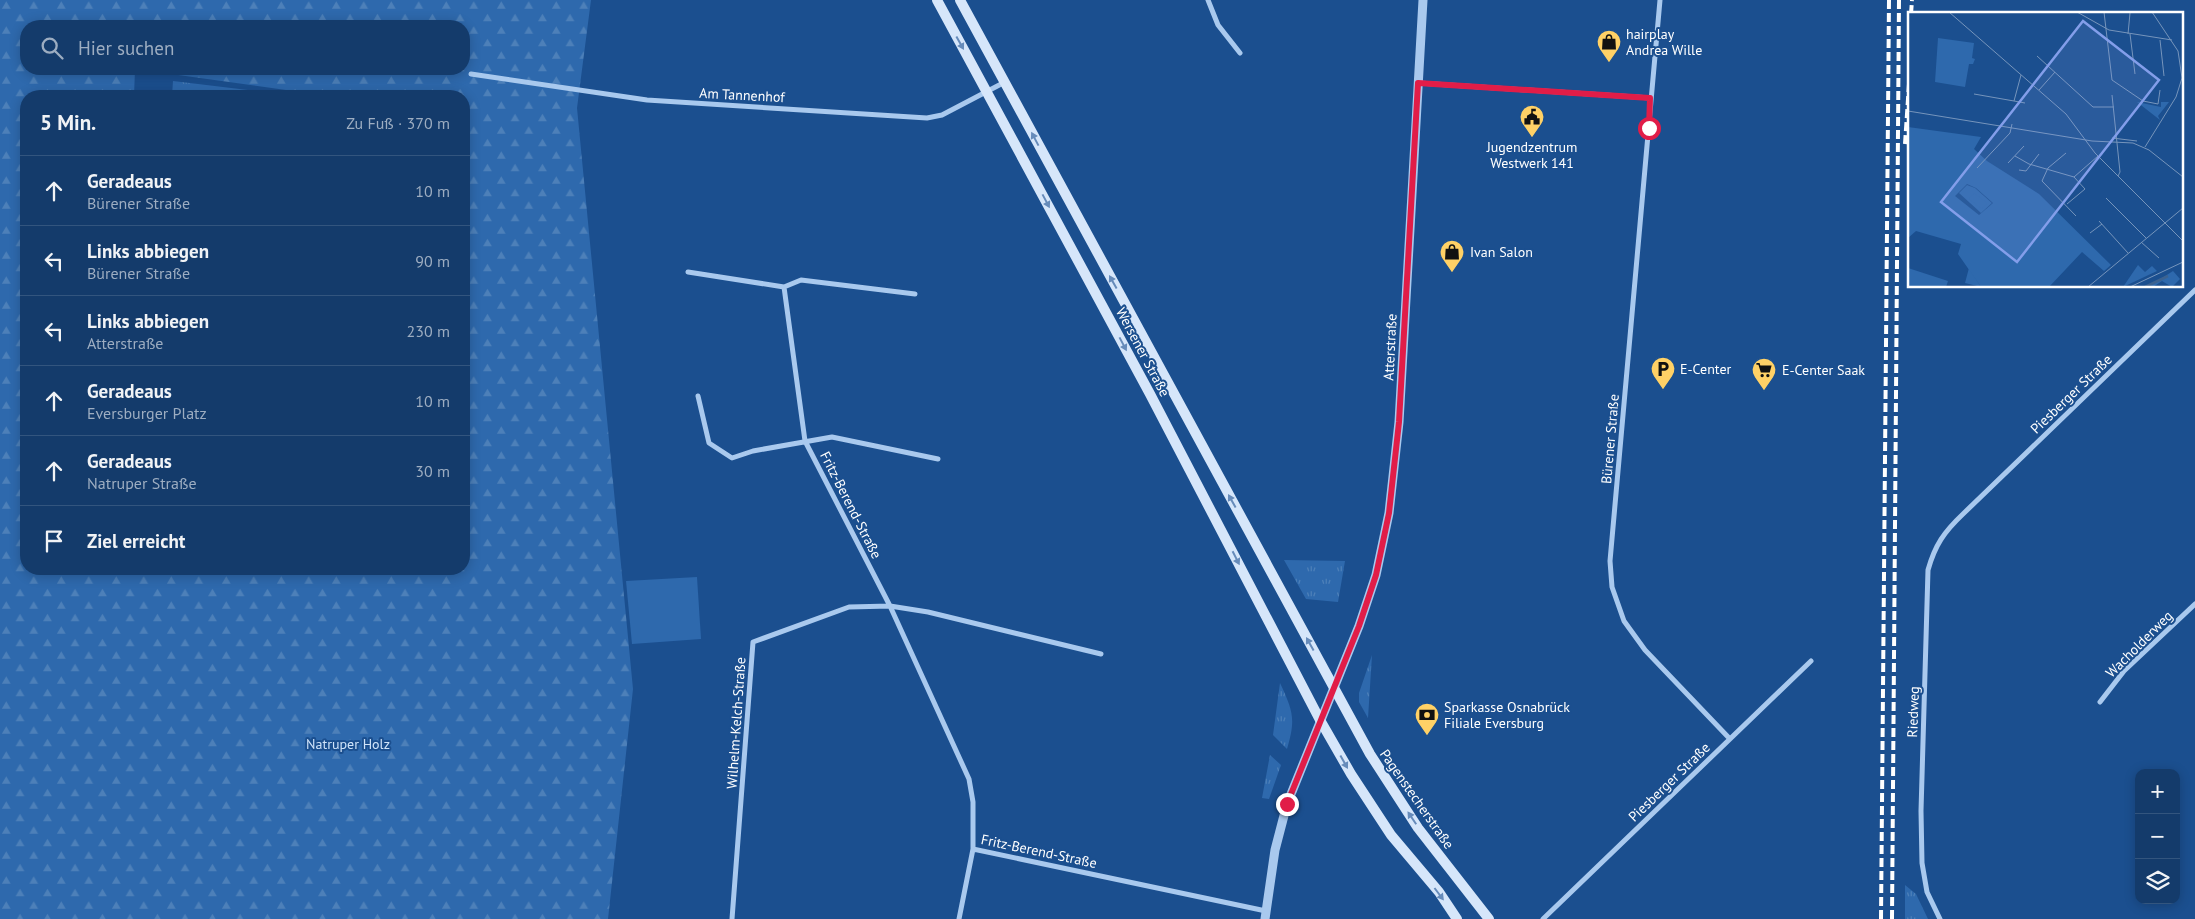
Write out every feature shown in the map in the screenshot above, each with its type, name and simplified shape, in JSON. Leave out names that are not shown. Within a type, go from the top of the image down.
[{"type":"main road","name":"Wersener Straße","points":[[937,0],[1181,451],[1320,720]]},
{"type":"main road","name":"Wersener Straße","points":[[960,0],[1334,687]]},
{"type":"main road","name":"Pagenstecherstraße","points":[[1334,687],[1370,754],[1413,819],[1489,919]]},
{"type":"main road","points":[[1320,720],[1371,806],[1391,835],[1439,892],[1457,919]]},
{"type":"street","points":[[1208,0],[1218,25],[1240,53]]},
{"type":"street","name":"Atterstraße","points":[[1266,915],[1278,834],[1290,796],[1359,626],[1376,575],[1389,513],[1399,422],[1423,0]]},
{"type":"street","name":"Bürener Straße","points":[[1660,0],[1610,561],[1612,587],[1624,620],[1645,650],[1730,739]]},
{"type":"street","name":"Am Tannenhof","points":[[471,74],[647,100],[927,118],[942,115],[1005,82]]},
{"type":"street","points":[[1418,83],[1650,98]]},
{"type":"street","points":[[688,272],[784,287],[801,280],[915,294]]},
{"type":"street","name":"Fritz-Berend-Straße","points":[[784,287],[805,441],[890,606],[969,779],[973,802],[972,849],[1266,915]]},
{"type":"street","name":"Piesberger Straße","points":[[1963,514],[2195,290]]},
{"type":"street","name":"Fritz-Berend-Straße","points":[[698,396],[709,443],[732,458],[753,451],[832,437],[938,459]]},
{"type":"street","name":"Riedweg","points":[[1940,919],[1928,892],[1922,863],[1921,811],[1928,570],[1934,548],[1948,529],[1963,514]]},
{"type":"street","name":"Wacholderweg","points":[[2100,702],[2124,671],[2195,604]]},
{"type":"street","points":[[890,606],[928,612],[1101,654]]},
{"type":"street","name":"Wilhelm-Kelch-Straße","points":[[732,919],[753,642],[849,607],[890,606]]},
{"type":"street","name":"Piesberger Straße","points":[[1543,919],[1811,661]]},
{"type":"street","points":[[959,919],[972,849]]},
{"type":"green space","name":"Natruper Holz","points":[[0,0],[591,0],[577,108],[633,689],[608,919],[0,919]]},
{"type":"green space","points":[[173,81],[248,90],[172,90]]},
{"type":"green space","points":[[1284,560],[1345,561],[1338,602],[1306,599]]},
{"type":"green space","points":[[697,577],[701,639],[632,644],[626,581]]},
{"type":"green space","points":[[1372,655],[1368,718],[1359,702],[1359,693]]},
{"type":"green space","points":[[1280,683],[1292,715],[1292,730],[1287,749],[1273,735]]},
{"type":"green space","points":[[1270,755],[1281,765],[1269,799],[1262,798]]},
{"type":"green space","points":[[1905,885],[1916,894],[1928,919],[1905,919]]},
{"type":"railway","points":[[1881,919],[1889,0]]},
{"type":"railway","points":[[1892,919],[1899,0]]},
{"type":"railway","points":[[1911,12],[1912,0]]},
{"type":"railway","points":[[1905,144],[1908,99]]},
{"type":"place","name":"hairplay Andrea Wille","points":[[1609,63]]},
{"type":"place","name":"Jugendzentrum Westwerk 141","points":[[1532,138]]},
{"type":"place","name":"Ivan Salon","points":[[1452,273]]},
{"type":"place","name":"E-Center","points":[[1663,390]]},
{"type":"place","name":"E-Center Saak","points":[[1764,391]]},
{"type":"place","name":"Sparkasse Osnabrück Filiale Eversburg","points":[[1427,736]]},
{"type":"route","points":[[1287,804],[1298,772],[1359,626],[1376,575],[1389,513],[1399,422],[1418,83],[1650,98],[1649,128]]}]
